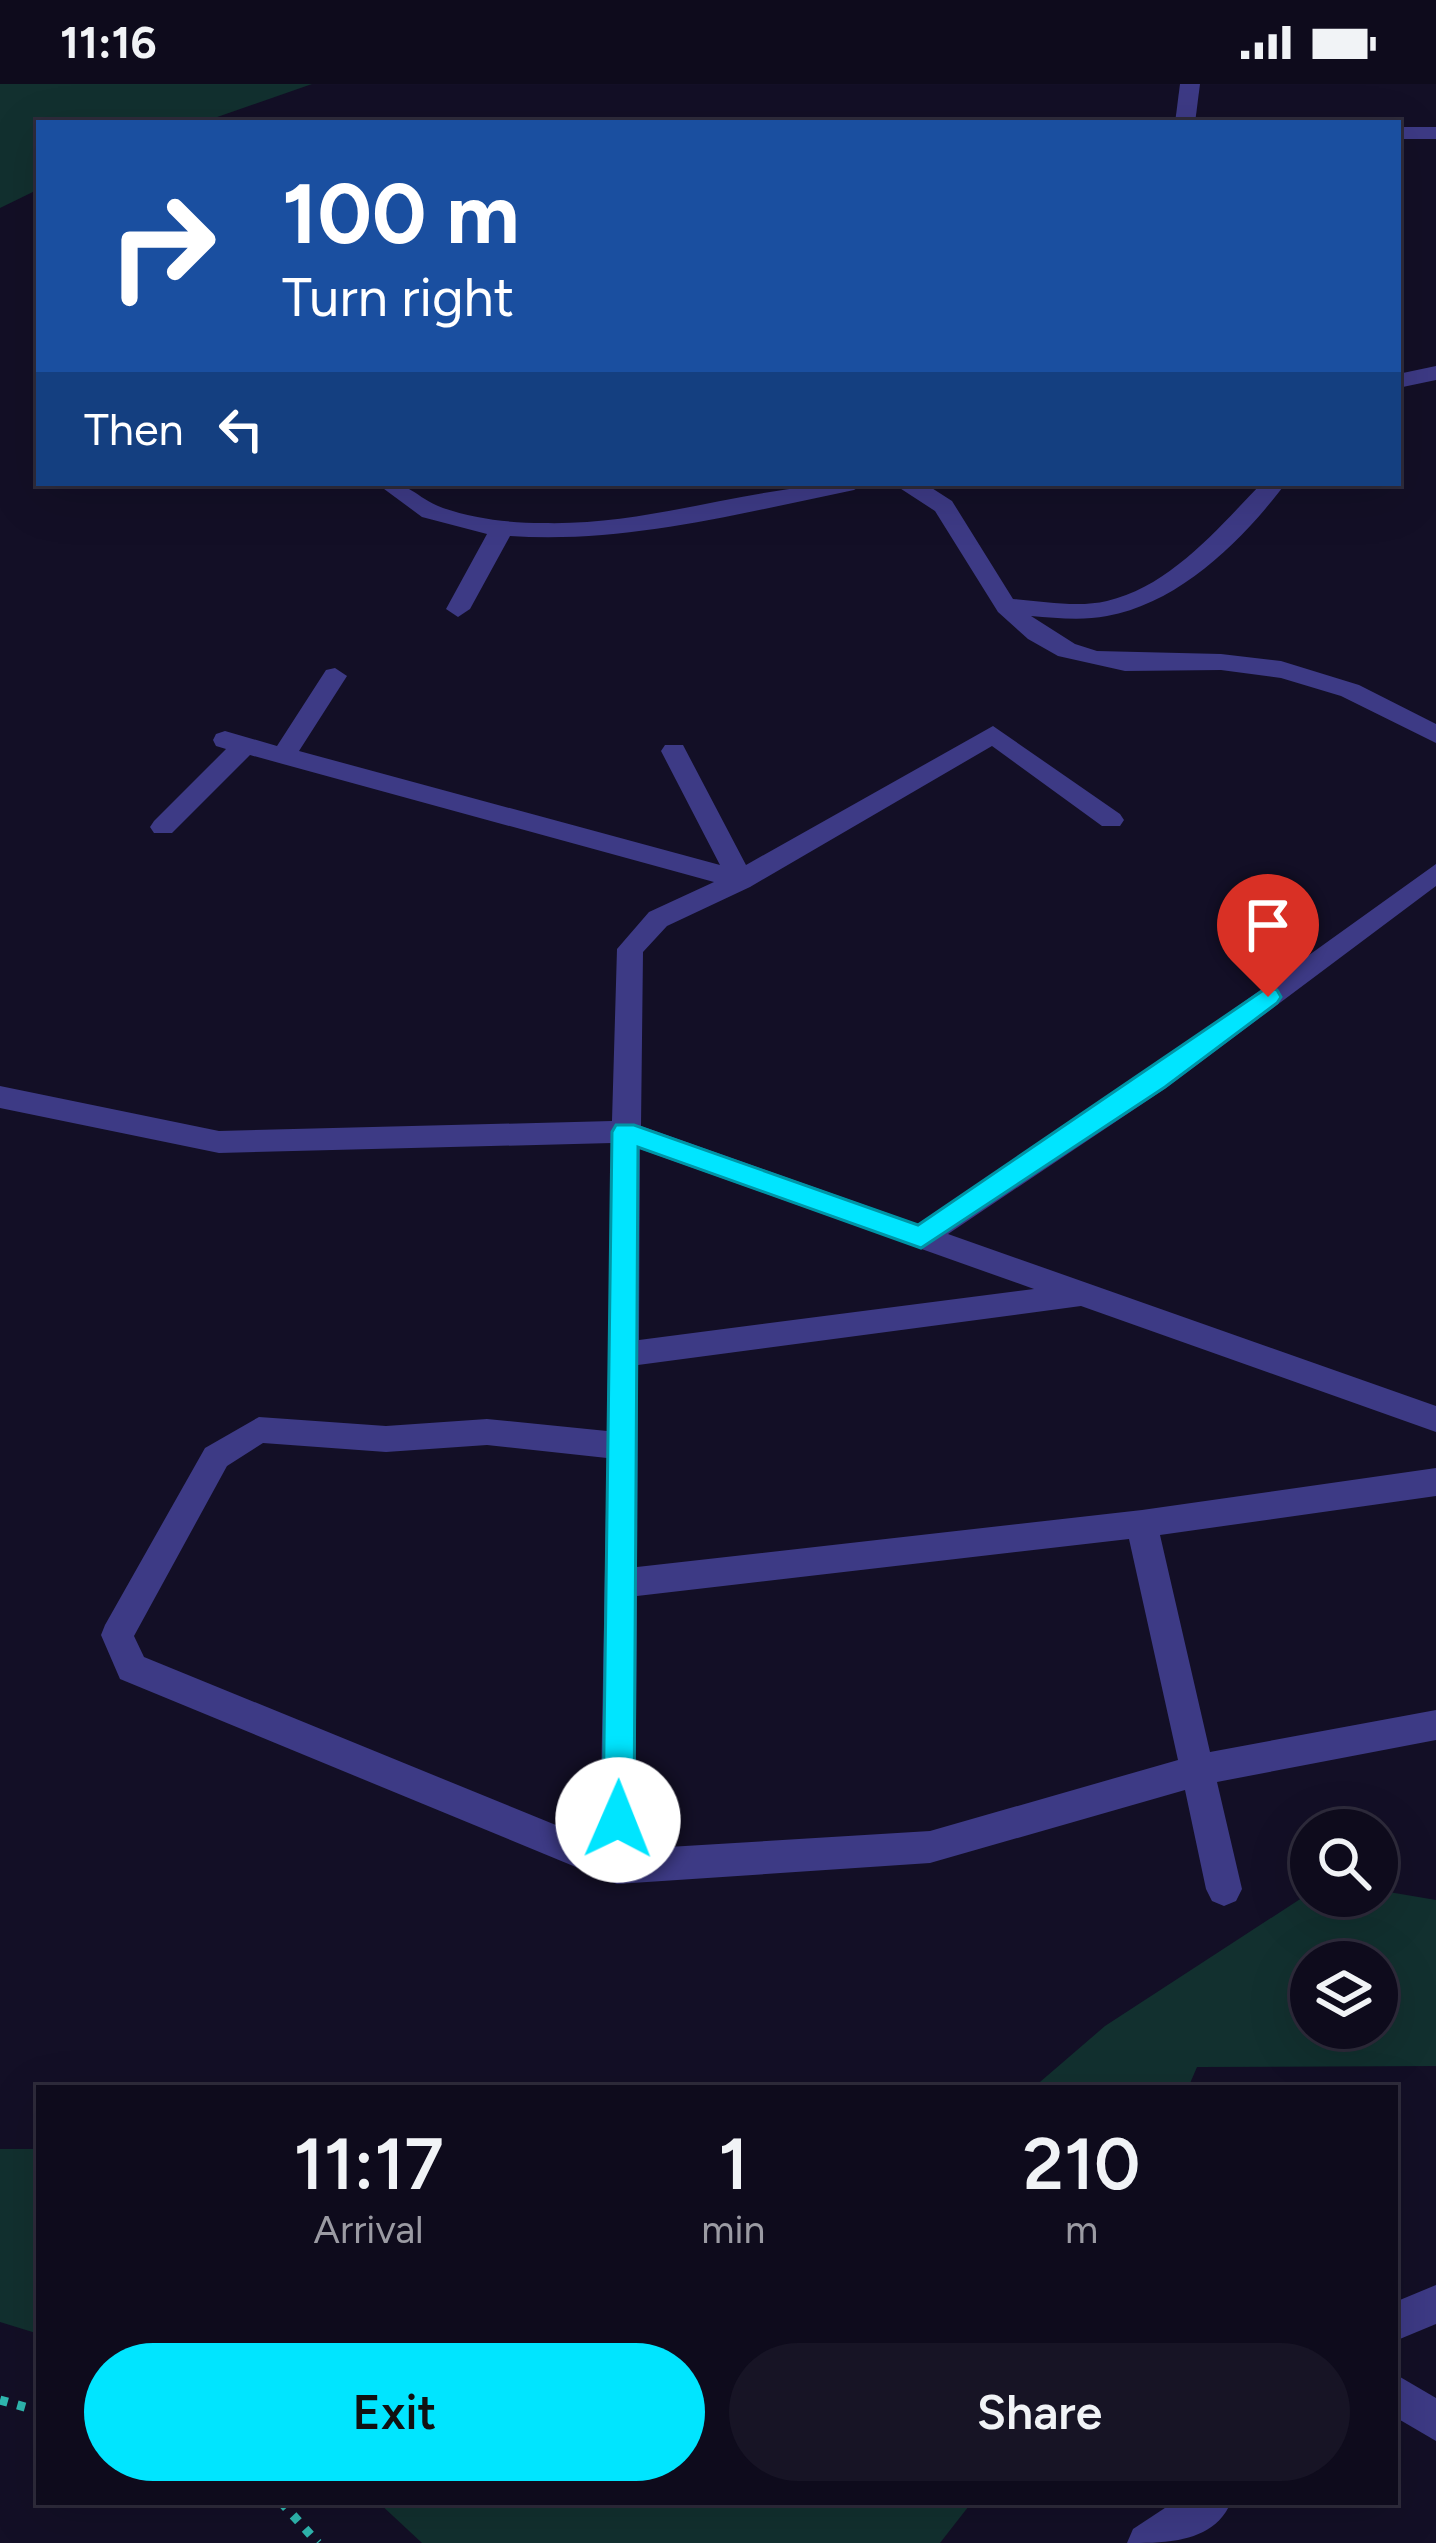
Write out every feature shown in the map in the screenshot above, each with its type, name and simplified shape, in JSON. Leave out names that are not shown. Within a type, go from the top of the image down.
[{"type":"street","points":[[1185,120],[1190,84]]},
{"type":"street","points":[[1401,133],[1436,133]]},
{"type":"street","points":[[1401,380],[1436,374]]},
{"type":"street","points":[[392,486],[449,518],[501,530],[572,533],[837,486]]},
{"type":"street","points":[[910,486],[937,497],[952,510],[978,566],[1006,607],[1033,634],[1059,648],[1123,666],[1253,665],[1323,680],[1436,735]]},
{"type":"street","points":[[1006,607],[1108,609],[1161,588],[1204,556],[1272,486]]},
{"type":"street","points":[[458,609],[501,530]]},
{"type":"street","points":[[283,756],[335,676]]},
{"type":"street","points":[[617,1867],[630,949],[658,920],[741,880],[993,734],[1111,820]]},
{"type":"street","points":[[163,827],[235,743],[741,880]]},
{"type":"street","points":[[674,751],[741,880]]},
{"type":"street","points":[[921,1237],[1156,1080],[1436,873]]},
{"type":"street","points":[[0,1097],[219,1142],[625,1132],[1436,1419]]},
{"type":"street","points":[[621,1355],[1083,1295]]},
{"type":"street","points":[[620,1446],[487,1432],[386,1439],[260,1430],[216,1457],[117,1635],[132,1668],[617,1867],[930,1847],[1199,1770],[1436,1725]]},
{"type":"street","points":[[622,1583],[1142,1524],[1436,1482]]},
{"type":"street","points":[[1142,1524],[1224,1889]]},
{"type":"street","points":[[1398,2321],[1436,2304]]},
{"type":"street","points":[[1398,2396],[1436,2421]]},
{"type":"street","points":[[1147,2543],[1206,2505]]},
{"type":"path","points":[[0,2400],[36,2410]]},
{"type":"path","points":[[284,2505],[318,2543]]},
{"type":"green space","points":[[0,84],[312,84],[209,120],[36,120],[36,190],[0,208]]},
{"type":"green space","points":[[1398,1894],[1436,1900],[1436,2066],[1197,2067],[1189,2085],[1036,2085],[1105,2026],[1290,1906],[1290,1917],[1398,1917]]},
{"type":"green space","points":[[0,2149],[36,2149],[36,2333],[0,2322]]},
{"type":"green space","points":[[381,2505],[970,2505],[940,2543],[422,2543]]},
{"type":"route","points":[[618,1820],[625,1132],[921,1237],[1156,1080],[1268,997]]}]
